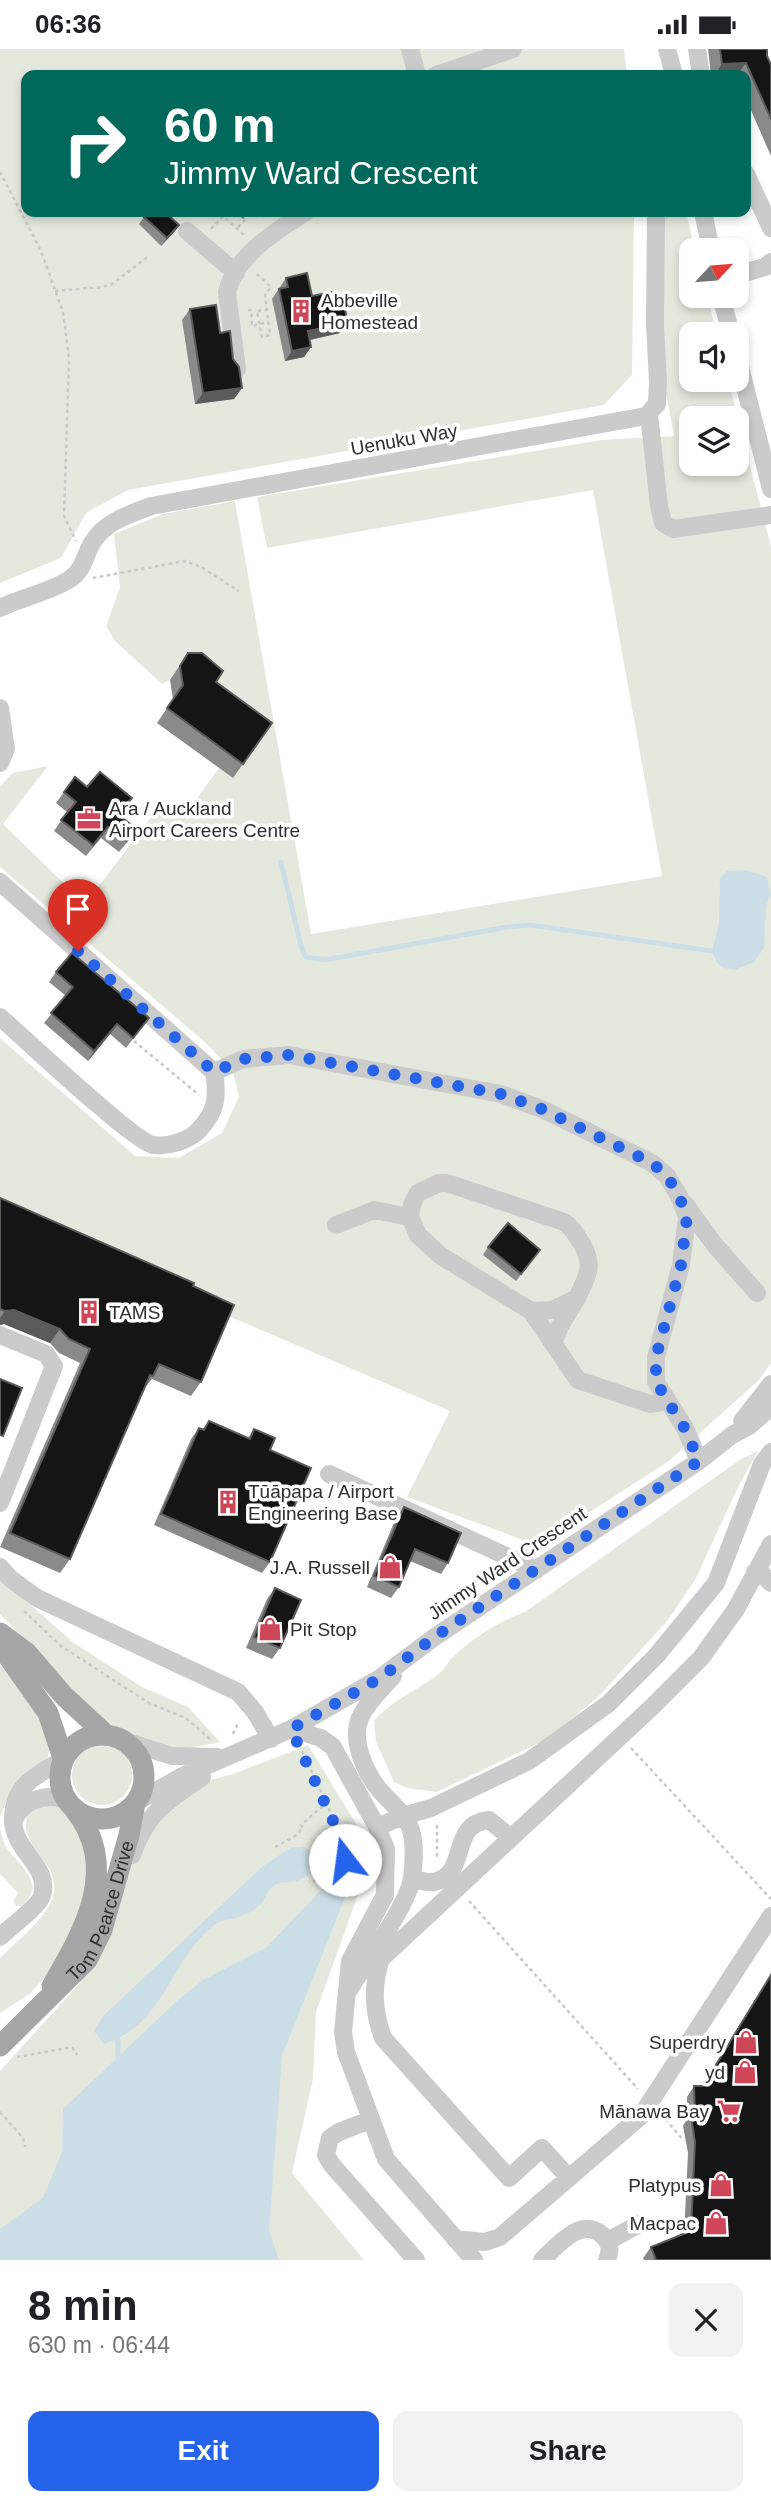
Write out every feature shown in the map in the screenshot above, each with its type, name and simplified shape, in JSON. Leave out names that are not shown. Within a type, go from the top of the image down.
[{"type":"main road","points":[[0,1633],[27,1653],[64,1696],[135,1751],[142,1763],[142,1790],[135,1803],[113,1818],[86,1817],[70,1805],[60,1787],[59,1773],[63,1759],[72,1746],[83,1738],[115,1738]]},
{"type":"main road","points":[[0,1645],[48,1713],[63,1759]]},
{"type":"main road","name":"Tom Pearce Drive","points":[[41,2003],[80,1969],[102,1930],[129,1835],[135,1803]]},
{"type":"main road","name":"Tom Pearce Drive","points":[[6,2052],[69,1957],[81,1932],[96,1884],[98,1868],[94,1845],[84,1822],[70,1805]]},
{"type":"street","points":[[410,49],[416,70]]},
{"type":"street","points":[[451,70],[513,49]]},
{"type":"street","points":[[667,49],[673,70]]},
{"type":"street","points":[[698,49],[700,70]]},
{"type":"street","points":[[751,185],[771,228]]},
{"type":"street","points":[[237,369],[227,292],[229,283],[257,247],[299,217]]},
{"type":"street","points":[[656,217],[655,325],[658,382],[657,404],[649,414],[663,523],[673,529],[771,515]]},
{"type":"street","points":[[704,217],[708,238]]},
{"type":"street","points":[[193,236],[240,268]]},
{"type":"street","points":[[749,272],[765,267],[771,262]]},
{"type":"street","points":[[746,392],[771,489]]},
{"type":"street","name":"Uenuku Way","points":[[69,581],[82,567],[99,532],[106,526],[151,506],[649,414]]},
{"type":"street","points":[[0,608],[69,581]]},
{"type":"street","points":[[0,708],[6,749],[0,763]]},
{"type":"street","points":[[0,882],[214,1072],[218,1095],[212,1112],[192,1138],[151,1145],[122,1125],[0,1017]]},
{"type":"street","points":[[214,1072],[243,1059],[289,1055],[501,1094],[542,1109],[652,1163],[667,1176],[714,1244],[757,1293]]},
{"type":"street","points":[[553,1343],[577,1298],[590,1266],[589,1257],[572,1228],[564,1222],[447,1183],[418,1192],[410,1217],[418,1235],[441,1256],[531,1311],[578,1380],[650,1404],[668,1401]]},
{"type":"street","points":[[679,1196],[687,1217],[686,1238],[656,1357],[656,1382],[694,1445],[699,1461]]},
{"type":"street","points":[[336,1225],[374,1210],[410,1217]]},
{"type":"street","points":[[531,1311],[552,1310],[577,1298]]},
{"type":"street","points":[[0,1335],[46,1354],[54,1366],[0,1503]]},
{"type":"street","name":"Jimmy Ward Crescent","points":[[732,1435],[771,1384]]},
{"type":"street","name":"Jimmy Ward Crescent","points":[[135,1803],[183,1776],[291,1729],[380,1678],[699,1461],[771,1407]]},
{"type":"street","points":[[377,1826],[431,1808],[530,1761],[608,1704],[657,1654],[716,1583],[771,1452]]},
{"type":"street","points":[[329,1474],[536,1570]]},
{"type":"street","points":[[569,2178],[542,2148],[509,2178],[383,2038],[376,2019],[374,1993],[381,1959],[451,1882],[510,1837],[701,1658],[736,1609],[771,1544]]},
{"type":"street","points":[[0,1567],[11,1579],[37,1598],[238,1692],[251,1706],[271,1739]]},
{"type":"street","points":[[755,1572],[762,1574],[771,1583]]},
{"type":"street","points":[[349,1991],[402,1905],[412,1879],[413,1841],[403,1816],[378,1788],[360,1754],[356,1733],[366,1708],[411,1655]]},
{"type":"street","points":[[291,1729],[321,1738],[332,1747],[377,1826],[386,1849],[385,1895],[350,1961],[347,1976],[349,1991],[343,2032],[346,2052],[381,2148],[392,2168],[474,2260]]},
{"type":"street","name":"Jimmy Ward Crescent","points":[[115,1738],[172,1756],[226,1757]]},
{"type":"street","points":[[102,1930],[120,1891],[139,1836],[150,1818],[226,1757]]},
{"type":"street","points":[[0,1937],[17,1919],[38,1904],[43,1888],[35,1864],[19,1844],[13,1823],[13,1808],[18,1793],[30,1781],[63,1759]]},
{"type":"street","points":[[13,1823],[16,1815],[35,1800],[52,1796],[70,1805]]},
{"type":"street","points":[[451,1882],[463,1837],[469,1828],[479,1821],[489,1820],[510,1837]]},
{"type":"street","points":[[412,1879],[451,1882]]},
{"type":"street","points":[[455,2239],[485,2242],[500,2237],[632,2124],[650,2101],[771,1916]]},
{"type":"street","points":[[370,2120],[330,2138],[326,2155],[416,2260]]},
{"type":"street","points":[[608,2241],[639,2224]]},
{"type":"street","points":[[542,2260],[567,2237],[582,2229],[598,2232],[608,2241],[610,2251],[607,2260]]},
{"type":"path","points":[[0,172],[21,212]]},
{"type":"path","points":[[23,217],[41,251],[62,312],[69,358],[64,516],[73,538],[88,553]]},
{"type":"path","points":[[193,236],[222,217]]},
{"type":"path","points":[[224,217],[257,247]]},
{"type":"path","points":[[237,228],[247,217]]},
{"type":"path","points":[[55,291],[102,287],[112,283],[149,256]]},
{"type":"path","points":[[240,268],[271,287],[265,295],[270,335],[262,337],[257,311],[266,310]]},
{"type":"path","points":[[229,312],[251,310],[252,325],[268,322]]},
{"type":"path","points":[[69,581],[108,577],[185,561],[201,567],[239,591]]},
{"type":"path","points":[[134,1041],[204,1100]]},
{"type":"path","points":[[16,1603],[61,1646],[149,1703],[186,1718],[207,1738],[218,1739]]},
{"type":"path","points":[[227,1738],[234,1733],[238,1725],[238,1714],[251,1706]]},
{"type":"path","points":[[291,1729],[326,1803],[346,1854],[340,1868],[322,1879],[309,1882]]},
{"type":"path","points":[[620,1736],[771,1899]]},
{"type":"path","points":[[275,1847],[294,1837],[303,1828],[300,1825],[326,1803]]},
{"type":"path","points":[[437,1824],[437,1861],[451,1882],[684,2141]]},
{"type":"path","points":[[6,2052],[72,2047],[77,2055]]},
{"type":"path","points":[[0,2112],[23,2138],[25,2147]]},
{"type":"shaded area","points":[[0,49],[624,49],[626,70],[21,70],[21,217],[634,217],[632,375],[604,405],[128,490],[86,513],[61,558],[0,583]]},
{"type":"shaded area","points":[[662,217],[687,217],[692,238],[679,238],[679,308],[710,308],[714,322],[679,322],[679,392],[731,392],[735,406],[679,406],[679,476],[749,476],[749,462],[771,547],[771,1363],[759,1380],[669,1461],[534,1544],[407,1497],[450,1411],[184,1297],[0,1213],[0,1038],[135,1156],[179,1158],[222,1133],[239,1097],[233,1072],[206,1043],[0,867],[0,787],[12,773],[48,766],[3,824],[85,904],[161,804],[183,817],[219,768],[233,778],[178,668],[170,680],[162,684],[115,641],[106,626],[120,587],[114,534],[163,514],[235,501],[311,934],[662,876],[593,490],[267,548],[257,497],[602,440],[674,436],[664,382]]},
{"type":"shaded area","points":[[745,870],[767,877],[771,895],[766,906],[764,948],[754,962],[734,970],[717,963],[712,951],[719,922],[720,878],[727,871]]},
{"type":"shaded area","points":[[758,1451],[739,1485],[695,1580],[668,1620],[598,1697],[551,1737],[437,1792],[407,1788],[394,1782],[376,1742],[374,1721],[381,1713],[441,1672],[453,1657],[479,1636],[525,1612],[741,1459]]},
{"type":"shaded area","points":[[0,1578],[74,1643],[142,1687],[188,1707],[220,1742],[180,1750],[141,1739],[103,1721],[82,1703],[0,1614]]},
{"type":"shaded area","points":[[0,1665],[29,1694],[51,1746],[46,1762],[10,1793],[0,1817]]},
{"type":"shaded area","points":[[96,1745],[108,1745],[124,1753],[130,1763],[130,1787],[124,1797],[108,1805],[96,1805],[80,1797],[72,1781],[72,1769],[80,1753]]},
{"type":"shaded area","points":[[308,1745],[367,1842],[358,1895],[316,2012],[313,2079],[292,2173],[364,2260],[0,2260],[0,2071],[79,1984],[106,1947],[133,1859],[161,1814],[210,1780]]},
{"type":"shaded area","points":[[42,1804],[62,1807],[71,1815],[90,1860],[81,1913],[50,1971],[31,1993],[0,2013],[0,1958],[42,1916],[51,1902],[54,1889],[53,1877],[28,1837],[26,1826],[28,1814]]},
{"type":"shaded area","points":[[0,1829],[5,1845],[28,1874],[31,1882],[29,1898],[21,1906],[16,1906],[13,1901],[18,1893],[0,1874]]},
{"type":"shaded area","points":[[367,1842],[282,2056],[269,2230],[279,2260],[0,2260],[0,2229],[43,2198],[62,2152],[63,2109],[178,2000],[203,1980],[266,1948]]},
{"type":"shaded area","points":[[292,1847],[305,1847],[317,1857],[317,1869],[302,1879],[276,1884],[262,1903],[253,1910],[214,1925],[186,1956],[165,1991],[141,2022],[124,2035],[104,2044],[94,2031],[103,2016],[263,1866]]},
{"type":"building","points":[[720,49],[767,49],[771,65],[771,119],[746,63],[722,64]]},
{"type":"building","points":[[144,217],[170,217],[179,225],[167,238]]},
{"type":"building","points":[[307,273],[312,296],[332,292],[336,306],[344,305],[348,323],[308,331],[311,347],[292,351],[279,289],[288,287],[286,278]]},
{"type":"building","points":[[216,305],[220,333],[230,331],[233,359],[239,367],[242,388],[203,393],[190,309]]},
{"type":"building","points":[[188,653],[202,653],[223,671],[216,682],[272,723],[243,764],[167,708],[183,685],[180,666]]},
{"type":"building","name":"Ara / Auckland Airport Careers Centre","points":[[100,772],[132,798],[118,814],[136,829],[126,841],[108,827],[93,845],[61,820],[76,802],[64,792],[75,777],[87,787]]},
{"type":"building","points":[[72,953],[149,1018],[133,1038],[117,1024],[94,1051],[51,1013],[73,987],[56,972]]},
{"type":"building","points":[[0,1198],[194,1283],[193,1286],[234,1305],[201,1382],[159,1364],[153,1376],[150,1375],[70,1559],[10,1533],[90,1349],[69,1339],[60,1329],[14,1310],[0,1309]]},
{"type":"building","points":[[508,1223],[540,1250],[521,1274],[488,1247]]},
{"type":"building","points":[[0,1379],[22,1388],[3,1436],[0,1435]]},
{"type":"building","name":"Tūāpapa / Airport Engineering Base","points":[[209,1421],[250,1439],[254,1429],[275,1438],[270,1450],[311,1468],[270,1562],[161,1514],[199,1428],[204,1430]]},
{"type":"building","name":"J.A. Russell","points":[[404,1507],[461,1533],[448,1563],[415,1549],[399,1587],[374,1576]]},
{"type":"building","name":"Pit Stop","points":[[275,1588],[301,1600],[280,1648],[254,1637]]},
{"type":"building","name":"Mānawa Bay","points":[[771,1975],[771,2260],[656,2260],[651,2247],[691,2231],[695,2142],[691,2115],[695,2114],[694,2086],[703,2086]]},
{"type":"waterway","points":[[281,862],[306,957],[325,960],[530,925],[712,951]]},
{"type":"waterway","points":[[118,2040],[118,2057]]},
{"type":"place","name":"Abbeville Homestead","points":[[301,311]]},
{"type":"place","name":"Ara / Auckland Airport Careers Centre","points":[[89,819]]},
{"type":"place","name":"TAMS","points":[[89,1312]]},
{"type":"place","name":"Tūāpapa / Airport Engineering Base","points":[[228,1502]]},
{"type":"place","name":"J.A. Russell","points":[[390,1567]]},
{"type":"place","name":"Pit Stop","points":[[270,1629]]},
{"type":"place","name":"Superdry","points":[[746,2042]]},
{"type":"place","name":"yd","points":[[745,2072]]},
{"type":"place","name":"Mānawa Bay","points":[[729,2111]]},
{"type":"place","name":"Platypus","points":[[721,2185]]},
{"type":"place","name":"Macpac","points":[[716,2223]]},
{"type":"route","points":[[78,951],[214,1072],[243,1059],[289,1055],[501,1094],[542,1109],[652,1163],[667,1176],[687,1217],[681,1265],[656,1357],[656,1382],[694,1445],[699,1461],[436,1636],[380,1678],[291,1729],[345,1847],[345,1860]]}]
